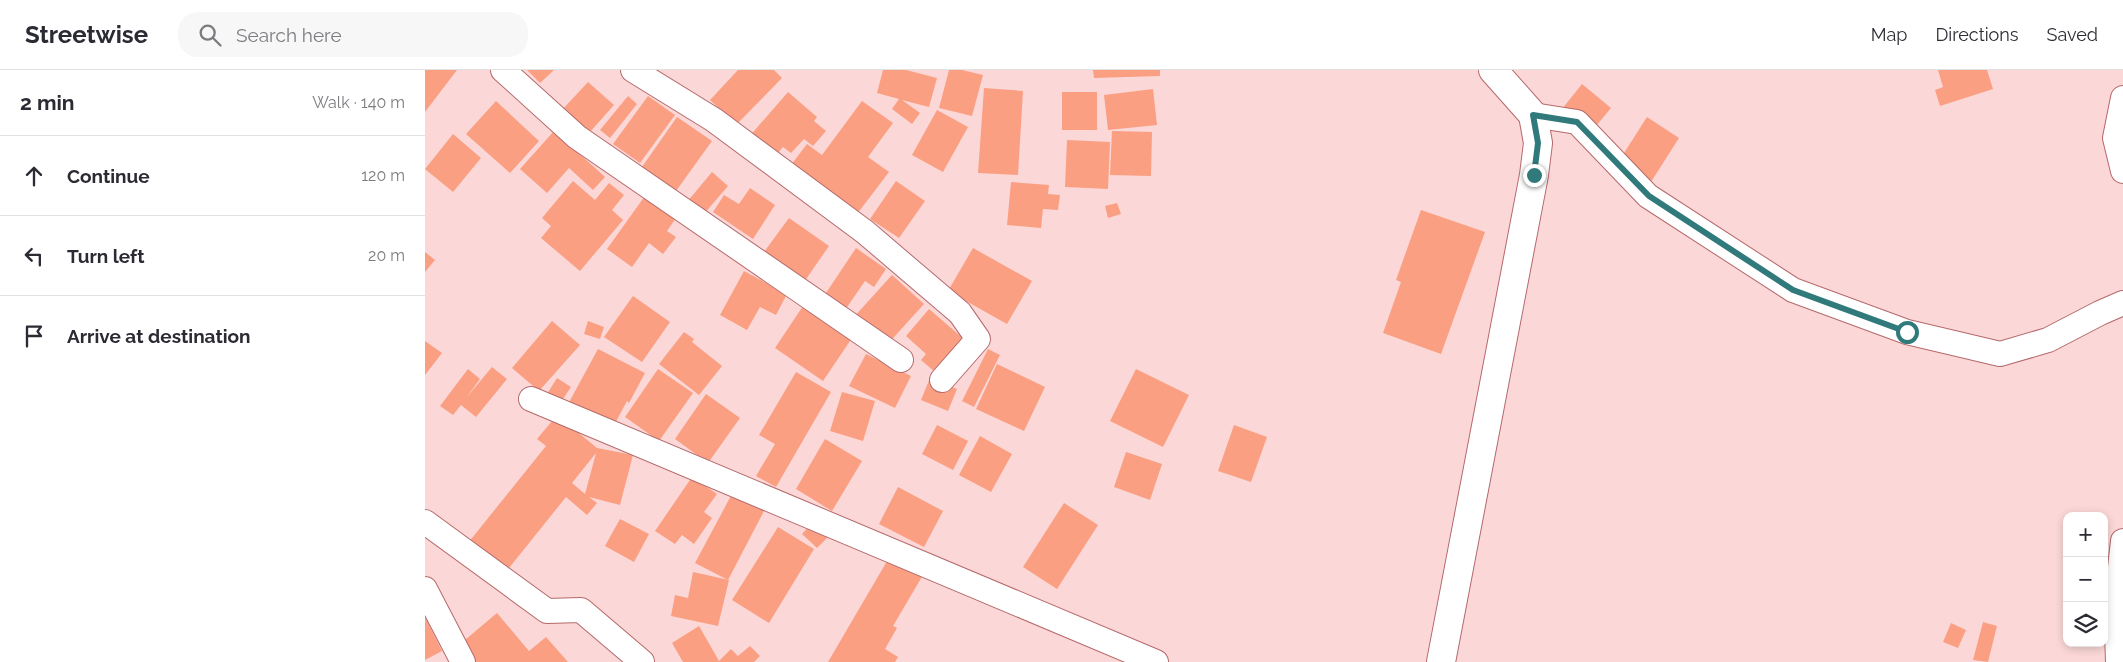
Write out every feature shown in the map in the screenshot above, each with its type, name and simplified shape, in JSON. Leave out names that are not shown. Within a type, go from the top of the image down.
[{"type":"main road","points":[[1441,662],[1534,175],[1538,143],[1533,115],[1493,70]]},
{"type":"street","points":[[503,70],[577,137],[901,360]]},
{"type":"street","points":[[633,70],[714,120],[746,143],[865,232],[960,313],[978,339],[942,380]]},
{"type":"street","points":[[2123,98],[2115,138],[2123,171]]},
{"type":"street","points":[[1533,115],[1577,122],[1649,196],[1793,290],[1907,332],[2000,354],[2048,340],[2100,312],[2123,303]]},
{"type":"street","points":[[531,400],[1156,662]]},
{"type":"street","points":[[425,522],[547,611],[581,610],[642,662]]},
{"type":"street","points":[[2118,662],[2116,603],[2123,541]]},
{"type":"street","points":[[425,589],[463,662]]},
{"type":"building","points":[[425,70],[457,70],[425,112]]},
{"type":"building","points":[[527,70],[554,70],[540,83]]},
{"type":"building","points":[[738,70],[774,70],[782,78],[736,125],[710,100]]},
{"type":"building","points":[[883,70],[906,70],[937,78],[929,107],[902,100],[920,113],[912,124],[892,109],[899,99],[877,93]]},
{"type":"building","points":[[949,70],[962,70],[983,75],[972,116],[939,108]]},
{"type":"building","points":[[1093,70],[1160,70],[1160,76],[1094,78]]},
{"type":"building","points":[[1938,70],[1987,70],[1993,89],[1940,106],[1935,90],[1943,87]]},
{"type":"building","points":[[588,82],[614,105],[589,133],[562,110]]},
{"type":"building","points":[[1582,84],[1611,108],[1591,132],[1562,109]]},
{"type":"building","points":[[984,88],[1023,91],[1018,175],[978,173]]},
{"type":"building","points":[[1153,89],[1157,125],[1108,130],[1104,95]]},
{"type":"building","points":[[788,92],[817,117],[814,121],[826,131],[813,146],[804,139],[791,153],[783,147],[773,159],[748,138]]},
{"type":"building","points":[[1062,92],[1097,92],[1097,130],[1062,130]]},
{"type":"building","points":[[628,96],[637,104],[610,138],[600,130]]},
{"type":"building","points":[[648,96],[675,115],[640,163],[613,144]]},
{"type":"building","points":[[496,101],[539,141],[510,173],[466,134]]},
{"type":"building","points":[[862,101],[893,123],[868,157],[889,172],[857,214],[791,165],[807,144],[822,155]]},
{"type":"building","points":[[937,110],[968,127],[943,172],[912,155]]},
{"type":"building","points":[[677,117],[712,141],[676,191],[642,167]]},
{"type":"building","points":[[1647,117],[1679,138],[1649,185],[1617,164]]},
{"type":"building","points":[[554,131],[605,177],[593,190],[569,168],[547,193],[520,169]]},
{"type":"building","points":[[1112,131],[1152,132],[1151,176],[1110,175]]},
{"type":"building","points":[[453,134],[481,158],[453,192],[425,169]]},
{"type":"building","points":[[1067,140],[1110,142],[1108,189],[1065,187]]},
{"type":"building","points":[[712,172],[728,186],[703,215],[687,202]]},
{"type":"building","points":[[573,181],[595,200],[609,183],[624,195],[612,210],[623,220],[580,271],[541,238],[551,226],[542,218]]},
{"type":"building","points":[[896,181],[925,201],[899,238],[870,219]]},
{"type":"building","points":[[1011,182],[1049,185],[1048,194],[1060,195],[1058,210],[1043,209],[1041,228],[1007,225]]},
{"type":"building","points":[[750,188],[775,205],[753,239],[713,212],[724,195],[739,204]]},
{"type":"building","points":[[647,193],[678,215],[667,231],[676,237],[663,254],[649,243],[632,267],[607,249]]},
{"type":"building","points":[[1117,203],[1121,214],[1108,218],[1105,206]]},
{"type":"building","points":[[1421,210],[1485,232],[1441,354],[1383,333],[1401,282],[1396,280]]},
{"type":"building","points":[[789,218],[829,246],[802,285],[761,256]]},
{"type":"building","points":[[856,248],[886,269],[874,287],[865,281],[845,310],[824,296]]},
{"type":"building","points":[[973,248],[1032,281],[1007,324],[948,291]]},
{"type":"building","points":[[425,252],[435,260],[425,272]]},
{"type":"building","points":[[744,271],[787,294],[776,315],[760,307],[747,330],[720,315]]},
{"type":"building","points":[[892,275],[924,304],[885,347],[853,318]]},
{"type":"building","points":[[633,296],[670,322],[642,362],[604,337]]},
{"type":"building","points":[[803,306],[852,338],[823,381],[775,348]]},
{"type":"building","points":[[929,309],[965,340],[936,373],[921,360],[926,354],[906,336]]},
{"type":"building","points":[[552,321],[580,345],[539,391],[512,368]]},
{"type":"building","points":[[588,321],[604,327],[600,339],[584,334]]},
{"type":"building","points":[[684,332],[694,339],[692,342],[722,366],[699,395],[659,364]]},
{"type":"building","points":[[425,341],[442,353],[425,375]]},
{"type":"building","points":[[598,349],[645,373],[612,429],[567,406]]},
{"type":"building","points":[[988,349],[1000,355],[974,407],[962,401]]},
{"type":"building","points":[[866,354],[911,376],[895,408],[849,386]]},
{"type":"building","points":[[997,364],[1045,387],[1024,431],[976,409]]},
{"type":"building","points":[[492,367],[507,379],[476,417],[461,405],[453,415],[440,406],[468,369],[480,379],[466,398]]},
{"type":"building","points":[[658,369],[693,393],[659,441],[625,417]]},
{"type":"building","points":[[1136,369],[1189,395],[1163,447],[1110,421]]},
{"type":"building","points":[[796,372],[831,392],[776,487],[756,476],[775,444],[759,435]]},
{"type":"building","points":[[557,378],[571,387],[561,402],[547,394]]},
{"type":"building","points":[[930,378],[957,389],[948,411],[921,400]]},
{"type":"building","points":[[842,392],[875,401],[863,441],[830,431]]},
{"type":"building","points":[[706,394],[740,418],[708,463],[675,439]]},
{"type":"building","points":[[557,415],[597,448],[633,455],[620,505],[589,497],[597,503],[587,515],[566,497],[505,573],[468,543],[546,446],[537,439]],"holes":[[[596,453],[585,494],[572,483]]]},
{"type":"building","points":[[937,425],[968,441],[953,470],[922,454]]},
{"type":"building","points":[[1234,425],[1267,437],[1251,482],[1218,471]]},
{"type":"building","points":[[980,436],[1012,454],[991,492],[959,475]]},
{"type":"building","points":[[825,439],[862,461],[832,511],[796,489]]},
{"type":"building","points":[[1126,452],[1162,464],[1150,500],[1114,487]]},
{"type":"building","points":[[692,477],[717,494],[704,512],[712,518],[694,544],[682,535],[675,544],[655,531]]},
{"type":"building","points":[[898,487],[943,511],[924,547],[879,524]]},
{"type":"building","points":[[733,492],[765,509],[728,580],[695,563]]},
{"type":"building","points":[[1064,503],[1098,525],[1057,589],[1023,567]]},
{"type":"building","points":[[620,519],[649,534],[634,562],[605,546]]},
{"type":"building","points":[[812,523],[828,537],[817,548],[802,534]]},
{"type":"building","points":[[778,527],[814,549],[769,623],[732,600]]},
{"type":"building","points":[[890,556],[923,575],[893,626],[897,628],[885,649],[898,657],[895,662],[828,662]]},
{"type":"building","points":[[693,572],[729,580],[718,626],[671,616],[675,595],[688,598]]},
{"type":"building","points":[[497,613],[529,651],[546,637],[568,662],[474,662],[459,645]]},
{"type":"building","points":[[425,617],[442,651],[425,660]]},
{"type":"building","points":[[1983,622],[1997,626],[1988,662],[1973,660]]},
{"type":"building","points":[[1951,623],[1966,630],[1958,648],[1943,642]]},
{"type":"building","points":[[699,626],[719,661],[731,649],[738,656],[750,646],[760,656],[754,662],[683,662],[672,643]]},
{"type":"route","points":[[1534,175],[1538,143],[1533,115],[1577,122],[1649,196],[1793,290],[1907,332]]}]
